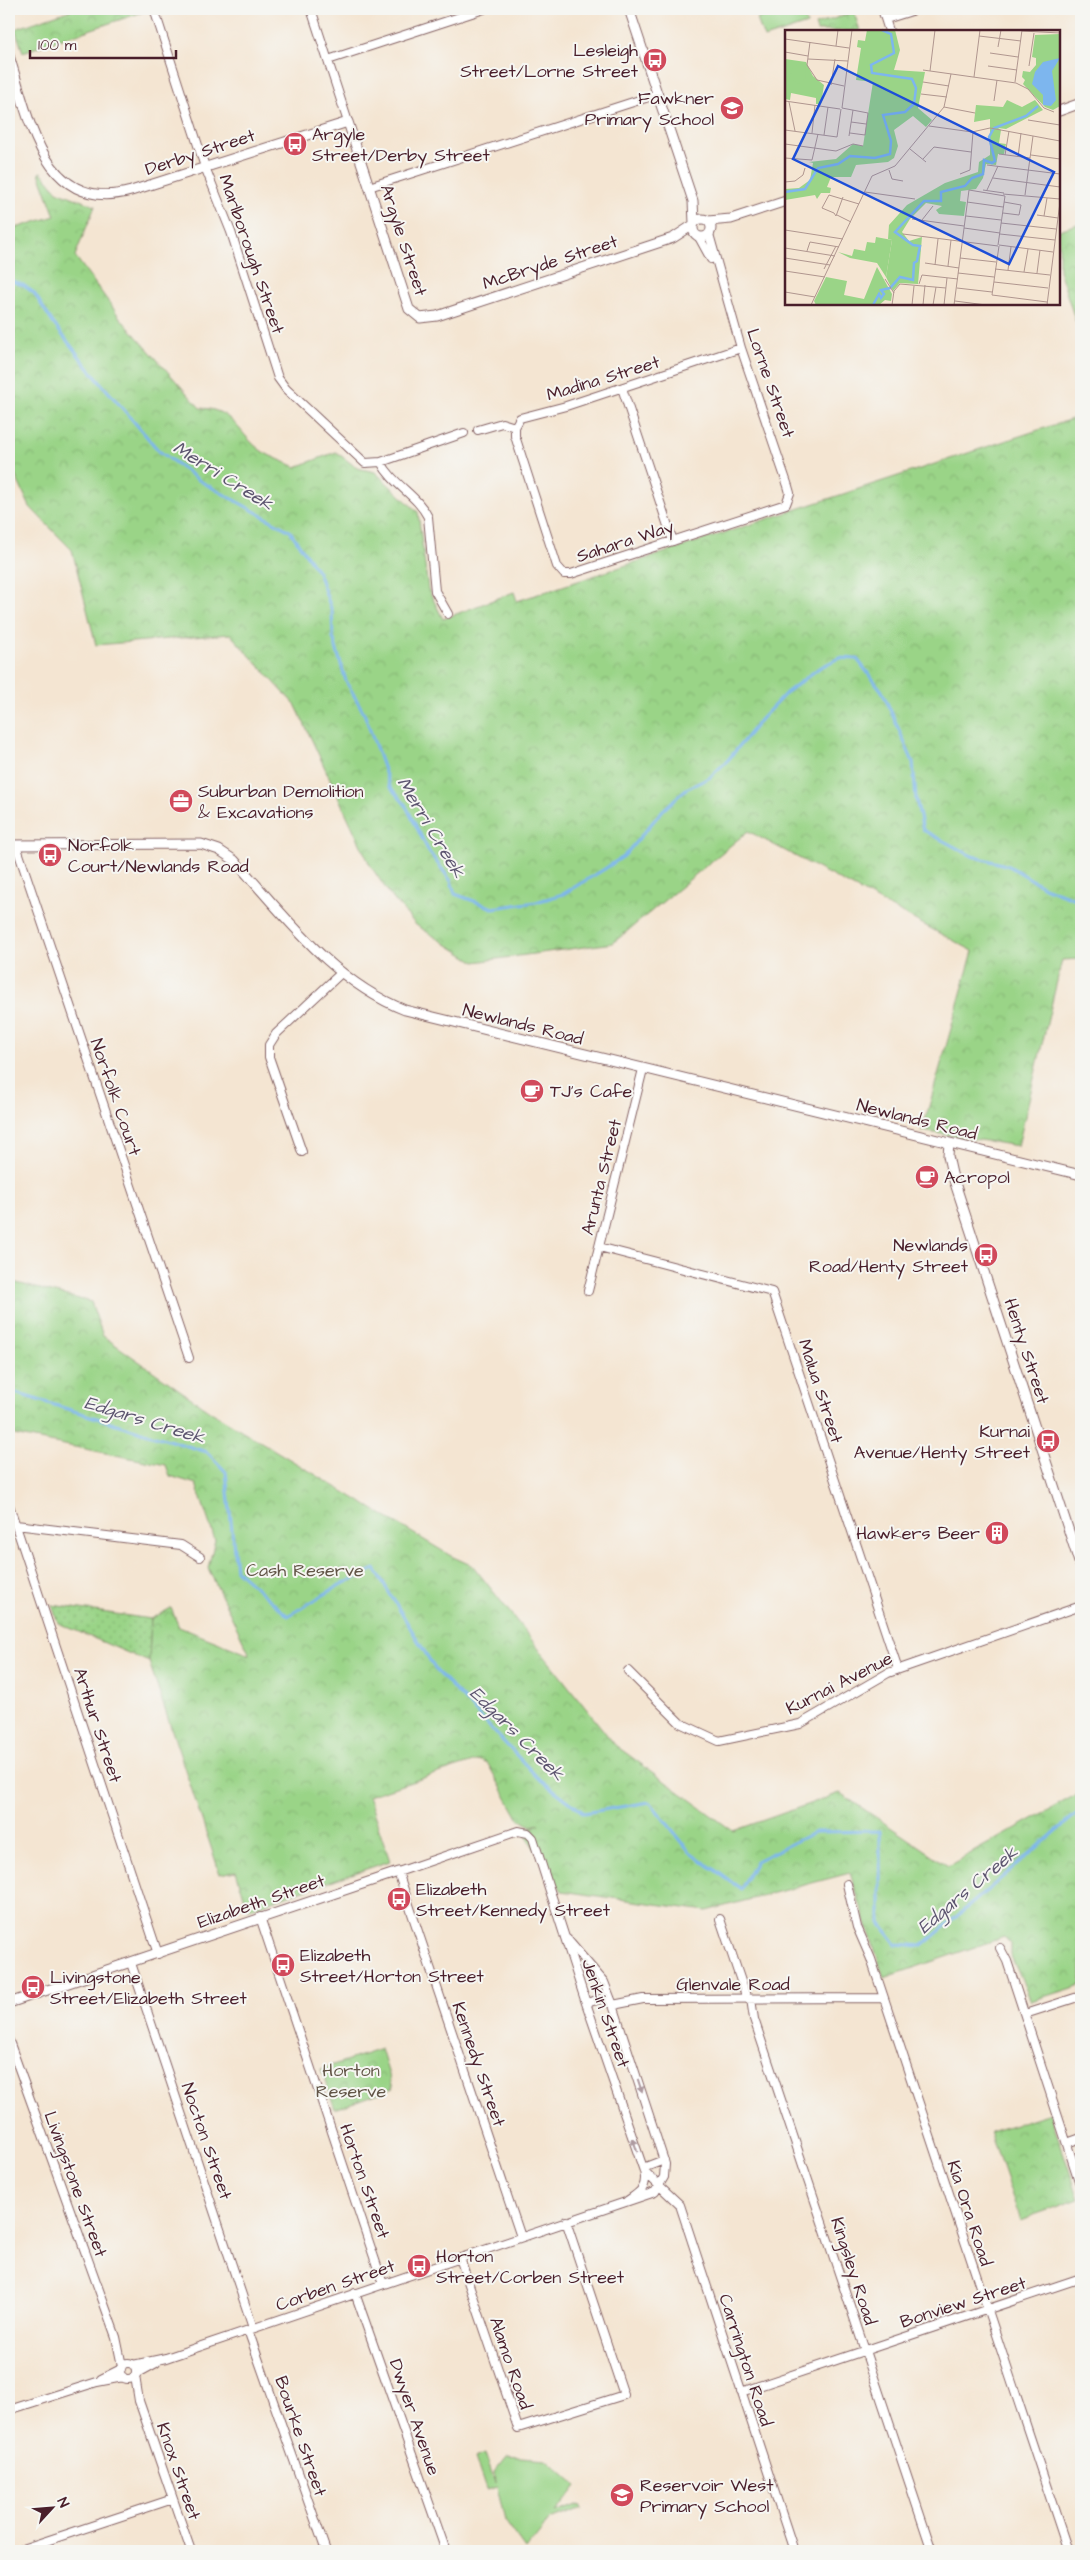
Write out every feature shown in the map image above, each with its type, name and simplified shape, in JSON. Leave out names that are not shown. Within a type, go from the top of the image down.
[{"type":"street","name":"Marlborough Street","points":[[154,9],[205,167],[231,232],[282,384],[361,460],[373,464],[381,462]]},
{"type":"street","name":"Argyle Street","points":[[311,9],[409,309],[420,318],[437,316]]},
{"type":"street","points":[[328,60],[484,9]]},
{"type":"street","name":"Lorne Street","points":[[629,9],[693,201],[708,226],[718,272],[741,348],[790,493],[786,504]]},
{"type":"street","points":[[882,9],[889,30]]},
{"type":"street","points":[[886,19],[918,9]]},
{"type":"street","name":"Derby Street","points":[[9,56],[37,143],[46,162],[63,181],[75,188],[96,195],[122,194],[348,122]]},
{"type":"street","points":[[369,187],[658,94]]},
{"type":"street","points":[[1060,111],[1081,103]]},
{"type":"street","name":"Lorne Street","points":[[693,201],[694,224],[698,236],[718,272]]},
{"type":"street","points":[[708,226],[785,201]]},
{"type":"street","name":"McBryde Street","points":[[673,238],[694,224],[708,226]]},
{"type":"street","name":"McBryde Street","points":[[437,316],[673,238],[698,236],[708,226]]},
{"type":"street","name":"Madina Street","points":[[515,427],[520,418],[566,406],[741,348]]},
{"type":"street","points":[[622,388],[673,541]]},
{"type":"street","points":[[478,430],[502,423],[515,427]]},
{"type":"street","name":"Sahara Way","points":[[515,427],[515,436],[555,558],[564,574],[571,574],[786,504]]},
{"type":"street","points":[[448,614],[435,591],[428,517],[423,508],[390,477],[381,462],[464,433]]},
{"type":"street","name":"Newlands Road","points":[[13,845],[191,844],[219,850],[234,860],[340,974],[383,1002],[413,1013],[1081,1175]]},
{"type":"street","name":"Norfolk Court","points":[[13,845],[188,1358]]},
{"type":"street","points":[[302,1152],[269,1057],[269,1045],[276,1034],[340,974]]},
{"type":"street","name":"Arunta Street","points":[[588,1291],[643,1069]]},
{"type":"street","name":"Henty Street","points":[[949,1143],[948,1156],[952,1174],[1081,1568]]},
{"type":"street","name":"Malua Street","points":[[599,1247],[772,1292],[898,1669]]},
{"type":"street","name":"Arthur Street","points":[[9,1505],[158,1954]]},
{"type":"street","points":[[16,1525],[182,1546],[200,1557]]},
{"type":"street","name":"Kurnai Avenue","points":[[628,1671],[680,1724],[719,1741],[800,1724],[898,1669],[1081,1606]]},
{"type":"street","name":"Elizabeth Street","points":[[9,2003],[158,1954],[260,1917],[523,1831]]},
{"type":"street","name":"Jenkin Street","points":[[523,1831],[533,1838],[586,2002],[644,2169]]},
{"type":"street","name":"Kennedy Street","points":[[398,1872],[521,2237]]},
{"type":"street","name":"Kia Ora Road","points":[[847,1884],[857,1927],[871,1959],[1068,2551]]},
{"type":"street","name":"Horton Street","points":[[260,1917],[383,2284]]},
{"type":"street","name":"Kingsley Road","points":[[720,1919],[749,1999],[754,2019],[932,2551]]},
{"type":"street","points":[[564,1936],[604,1982],[664,2160],[664,2177],[659,2188],[648,2196],[627,2201]]},
{"type":"street","points":[[1000,1948],[1007,1961],[1025,2014],[1081,2187]]},
{"type":"street","name":"Nocton Street","points":[[131,1963],[251,2329]]},
{"type":"street","points":[[1025,2014],[1081,1996]]},
{"type":"street","name":"Glenvale Road","points":[[586,2002],[601,1999],[613,2005],[643,1999],[883,1998]]},
{"type":"street","name":"Livingstone Street","points":[[9,2041],[116,2337],[132,2365],[135,2375]]},
{"type":"street","points":[[1067,2143],[1081,2138]]},
{"type":"street","points":[[627,2201],[645,2186],[644,2169],[664,2160]]},
{"type":"street","name":"Carrington Road","points":[[644,2169],[659,2188],[672,2196],[680,2205],[794,2551]]},
{"type":"street","name":"Corben Street","points":[[121,2368],[166,2358],[627,2201]]},
{"type":"street","name":"Alamo Road","points":[[460,2258],[518,2428],[624,2395],[566,2222]]},
{"type":"street","name":"Bonview Street","points":[[741,2392],[1081,2278]]},
{"type":"street","name":"Dwyer Avenue","points":[[355,2294],[446,2551]]},
{"type":"street","name":"Bourke Street","points":[[251,2329],[326,2551]]},
{"type":"street","name":"Livingstone Street","points":[[116,2337],[124,2378]]},
{"type":"street","name":"Corben Street","points":[[124,2378],[135,2375],[166,2358]]},
{"type":"street","points":[[97,2382],[121,2368]]},
{"type":"street","name":"Knox Street","points":[[135,2375],[138,2401]]},
{"type":"street","points":[[9,2410],[97,2382],[124,2378]]},
{"type":"street","name":"Knox Street","points":[[124,2378],[138,2401],[192,2551]]},
{"type":"street","points":[[16,2551],[173,2498]]},
{"type":"green space","points":[[74,9],[142,9],[143,12],[23,52],[15,29]]},
{"type":"green space","points":[[786,9],[802,9],[807,24],[764,38],[757,19]]},
{"type":"green space","points":[[854,12],[860,30],[817,30],[815,25]]},
{"type":"green space","points":[[41,172],[57,191],[95,206],[75,256],[121,319],[200,408],[212,409],[221,413],[229,418],[263,452],[296,467],[336,452],[357,468],[375,472],[418,512],[428,589],[443,619],[514,592],[517,601],[1081,416],[1081,959],[1062,960],[1018,1146],[922,1131],[973,951],[748,831],[613,943],[475,962],[416,925],[390,895],[370,865],[296,706],[230,634],[96,645],[72,550],[30,507],[9,462],[9,230],[55,216],[39,173]]},
{"type":"green space","points":[[1081,223],[1081,338],[1060,273],[1060,230]]},
{"type":"green space","name":"Cash Reserve","points":[[9,1281],[91,1302],[103,1336],[211,1412],[451,1556],[473,1566],[615,1745],[733,1831],[840,1793],[948,1866],[1081,1792],[1081,1985],[1031,2001],[1011,1956],[1011,1944],[1004,1937],[884,1978],[850,1873],[706,1911],[562,1891],[523,1831],[539,1824],[531,1826],[518,1818],[488,1764],[479,1760],[368,1796],[390,1861],[248,1909],[236,1871],[220,1874],[149,1662],[151,1619],[171,1608],[179,1627],[250,1655],[208,1568],[215,1540],[196,1484],[170,1476],[166,1465],[9,1434]]},
{"type":"green space","points":[[52,1605],[151,1619],[149,1662],[58,1623]]},
{"type":"green space","name":"Horton Reserve","points":[[381,2049],[393,2088],[335,2109],[321,2069]]},
{"type":"green space","points":[[1050,2113],[1079,2199],[1020,2220],[990,2132]]},
{"type":"green space","points":[[485,2454],[495,2483],[494,2472],[507,2456],[547,2459],[577,2486],[556,2513],[579,2504],[581,2508],[550,2520],[526,2550],[505,2521],[497,2487],[486,2490],[475,2458]]},
{"type":"waterway","name":"Merri Creek","points":[[9,280],[23,285],[34,293],[53,323],[94,375],[159,451],[200,481],[290,531],[318,572],[332,611],[333,637],[346,681],[364,713],[390,787],[405,804],[429,852],[451,881],[455,894],[493,908],[536,902],[563,894],[603,870],[624,856],[663,810],[686,789],[709,778],[728,760],[761,719],[786,693],[819,668],[839,658],[857,659],[882,691],[913,762],[916,799],[923,830],[972,856],[1009,866],[1044,887],[1081,901]]},
{"type":"waterway","name":"Edgars Creek","points":[[9,1391],[207,1452],[226,1472],[236,1570],[288,1616],[338,1586],[375,1569],[435,1669],[537,1777],[584,1813],[650,1802],[690,1852],[741,1889],[756,1861],[815,1832],[880,1831],[880,1923],[896,1944],[922,1946],[1081,1810]]},
{"type":"place","name":"Lesleigh Street/Lorne Street","points":[[655,60]]},
{"type":"place","name":"Fawkner Primary School","points":[[732,108]]},
{"type":"place","name":"Argyle Street/Derby Street","points":[[295,144]]},
{"type":"place","name":"Suburban Demolition & Excavations","points":[[181,801]]},
{"type":"place","name":"Norfolk Court/Newlands Road","points":[[50,855]]},
{"type":"place","name":"TJ's Cafe","points":[[532,1091]]},
{"type":"place","name":"Acropol","points":[[927,1177]]},
{"type":"place","name":"Newlands Road/Henty Street","points":[[986,1255]]},
{"type":"place","name":"Kurnai Avenue/Henty Street","points":[[1048,1441]]},
{"type":"place","name":"Hawkers Beer","points":[[997,1533]]},
{"type":"place","name":"Elizabeth Street/Kennedy Street","points":[[399,1899]]},
{"type":"place","name":"Elizabeth Street/Horton Street","points":[[283,1965]]},
{"type":"place","name":"Livingstone Street/Elizabeth Street","points":[[33,1987]]},
{"type":"place","name":"Horton Street/Corben Street","points":[[419,2266]]},
{"type":"place","name":"Reservoir West Primary School","points":[[622,2495]]}]
